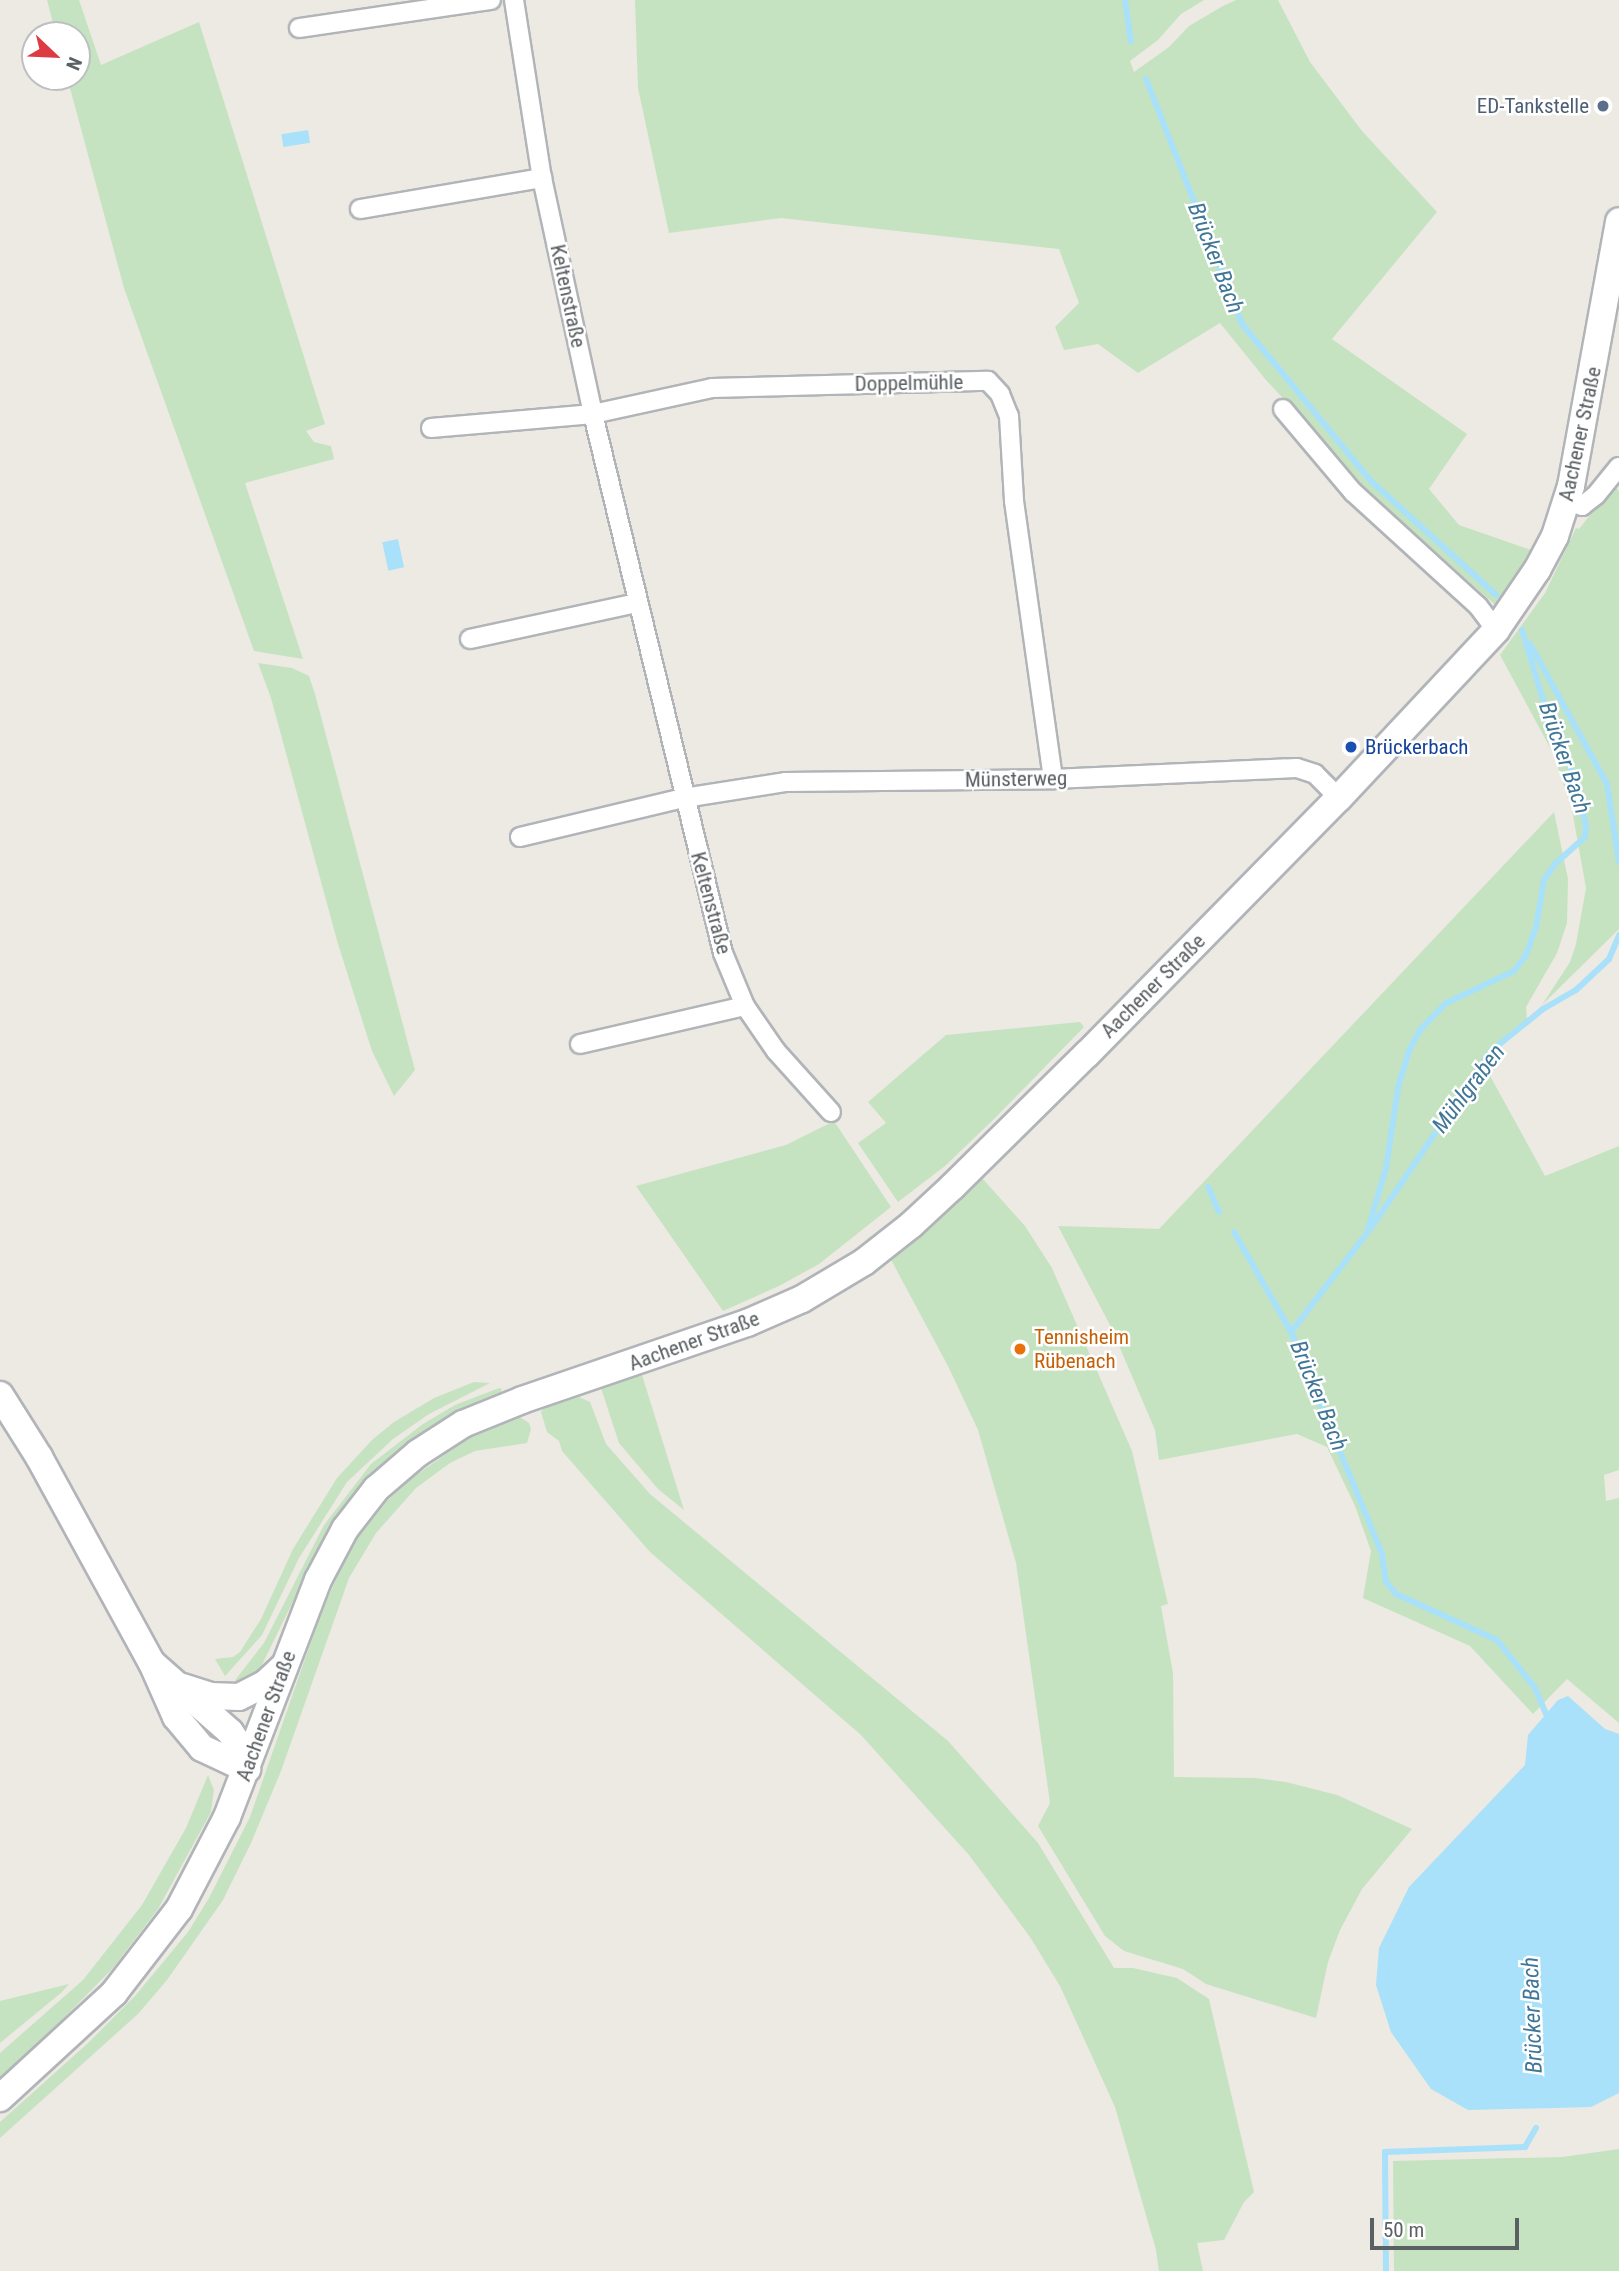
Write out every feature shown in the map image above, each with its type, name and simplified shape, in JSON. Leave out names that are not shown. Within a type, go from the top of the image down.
[{"type":"main road","name":"Aachener Straße","points":[[0,2098],[114,1993],[160,1937],[205,1865],[247,1769],[318,1580],[345,1529],[376,1489],[418,1453],[463,1424],[747,1323],[802,1299],[864,1262],[911,1225],[953,1186],[1339,798],[1496,630],[1537,570],[1555,536],[1566,501],[1584,424],[1619,221]]},
{"type":"main road","points":[[0,1395],[39,1457],[152,1663],[164,1695],[186,1731],[212,1755],[247,1769]]},
{"type":"main road","points":[[152,1663],[235,1738],[247,1769]]},
{"type":"main road","points":[[180,1686],[210,1696],[239,1697],[266,1683],[284,1666]]},
{"type":"street","points":[[299,27],[491,0]]},
{"type":"street","name":"Keltenstraße","points":[[514,0],[542,178],[593,414],[723,953],[745,1006],[776,1051],[831,1112]]},
{"type":"street","points":[[360,209],[542,178]]},
{"type":"street","name":"Doppelmühle","points":[[593,414],[712,388],[988,381],[1000,394],[1009,416],[1014,501],[1052,779]]},
{"type":"street","points":[[1283,409],[1353,492],[1478,607],[1496,630]]},
{"type":"street","points":[[430,428],[593,414]]},
{"type":"street","points":[[1566,501],[1582,506],[1596,495],[1619,467]]},
{"type":"street","points":[[470,639],[637,603]]},
{"type":"street","name":"Münsterweg","points":[[684,798],[785,782],[1052,779],[1297,768],[1315,774],[1339,798]]},
{"type":"street","points":[[520,837],[684,798]]},
{"type":"street","points":[[580,1044],[745,1006]]},
{"type":"green space","points":[[47,0],[79,0],[86,21],[52,21]]},
{"type":"green space","points":[[635,0],[1204,0],[1181,14],[1158,40],[1130,61],[1134,72],[1169,47],[1189,26],[1223,6],[1236,0],[1278,0],[1310,62],[1362,131],[1437,212],[1332,339],[1467,434],[1429,489],[1459,525],[1531,550],[1514,582],[1495,605],[1365,488],[1266,380],[1220,323],[1138,373],[1098,344],[1064,350],[1055,327],[1079,303],[1059,249],[781,218],[669,233],[638,88]]},
{"type":"green space","points":[[199,22],[325,424],[306,431],[314,442],[331,446],[334,459],[245,483],[303,659],[254,651],[124,288],[71,91],[91,91],[91,35],[101,65]]},
{"type":"green space","points":[[1615,484],[1619,492],[1619,929],[1542,1005],[1570,962],[1586,888],[1572,810],[1553,753],[1500,655],[1545,593],[1576,528],[1579,529]]},
{"type":"green space","points":[[258,663],[292,668],[309,676],[315,694],[415,1070],[394,1096],[372,1051],[338,944],[271,698]]},
{"type":"green space","points":[[1554,812],[1568,879],[1567,923],[1557,953],[1526,1007],[1527,1019],[1483,1063],[1545,1176],[1619,1146],[1619,1470],[1604,1475],[1606,1501],[1619,1498],[1619,1723],[1567,1679],[1533,1714],[1470,1646],[1363,1598],[1371,1551],[1355,1506],[1327,1447],[1297,1434],[1159,1460],[1155,1430],[1111,1327],[1058,1226],[1159,1229]]},
{"type":"green space","points":[[1080,1022],[1084,1027],[993,1120],[945,1166],[898,1202],[858,1143],[886,1123],[868,1102],[946,1035]]},
{"type":"green space","points":[[834,1121],[891,1207],[819,1264],[779,1286],[723,1311],[636,1186],[786,1145]]},
{"type":"green space","points":[[982,1178],[1025,1226],[1052,1268],[1132,1451],[1168,1604],[1161,1606],[1173,1673],[1174,1777],[1255,1778],[1286,1782],[1337,1795],[1412,1829],[1362,1889],[1340,1930],[1328,1962],[1316,2018],[1206,1984],[1183,1969],[1124,1951],[1105,1936],[1038,1826],[1050,1803],[1016,1563],[978,1430],[948,1366],[889,1256]]},
{"type":"green space","points":[[642,1375],[684,1510],[658,1489],[619,1443],[601,1388]]},
{"type":"green space","points":[[474,1382],[490,1383],[429,1414],[393,1439],[347,1482],[299,1558],[262,1635],[225,1676],[215,1659],[233,1657],[240,1652],[261,1619],[293,1549],[337,1478],[372,1440],[394,1422],[434,1398]]},
{"type":"green space","points":[[502,1389],[499,1397],[403,1450],[362,1485],[328,1530],[256,1677],[232,1690],[236,1679],[264,1643],[324,1525],[371,1464],[423,1424],[455,1405]]},
{"type":"green space","points":[[579,1397],[590,1402],[606,1444],[650,1494],[948,1741],[1038,1843],[1114,1968],[1133,1968],[1177,1978],[1209,1999],[1254,2192],[1244,2202],[1224,2240],[1197,2243],[1203,2271],[1159,2271],[1156,2250],[1115,2107],[1060,1986],[1030,1937],[969,1855],[861,1735],[650,1552],[562,1451],[559,1441],[547,1432],[541,1412],[544,1408]]},
{"type":"green space","points":[[518,1416],[529,1423],[531,1429],[527,1443],[475,1451],[450,1463],[416,1488],[376,1533],[349,1578],[281,1771],[251,1843],[223,1900],[167,1980],[138,2014],[0,2138],[0,2122],[87,2044],[135,1996],[188,1932],[209,1898],[250,1817],[321,1613],[351,1546],[387,1501],[409,1480],[470,1437]]},
{"type":"green space","points":[[208,1775],[214,1790],[211,1812],[158,1909],[112,1969],[0,2083],[0,2053],[83,1980],[142,1905],[186,1828]]},
{"type":"green space","points":[[69,1984],[62,1992],[0,2043],[0,2001]]},
{"type":"green space","points":[[1619,2149],[1619,2271],[1394,2271],[1393,2161],[1562,2157]]},
{"type":"water","points":[[308,130],[310,143],[283,147],[281,134]]},
{"type":"water","points":[[398,539],[404,567],[388,571],[382,542]]},
{"type":"water","points":[[1568,1696],[1605,1729],[1619,1734],[1619,2093],[1591,2107],[1468,2110],[1431,2089],[1391,2032],[1376,1985],[1379,1948],[1409,1887],[1525,1765],[1528,1735],[1558,1700]]},
{"type":"waterway","name":"Brücker Bach","points":[[1125,0],[1131,42]]},
{"type":"waterway","name":"Brücker Bach","points":[[1146,79],[1242,324],[1372,482],[1496,595]]},
{"type":"waterway","name":"Brücker Bach","points":[[1522,630],[1548,716],[1570,765],[1586,825],[1585,837],[1555,864],[1544,880],[1536,927],[1526,955],[1514,971],[1446,1003],[1420,1030],[1409,1051],[1398,1088],[1386,1168],[1367,1233],[1291,1332],[1382,1554],[1386,1582],[1396,1594],[1497,1640],[1535,1688],[1548,1719]]},
{"type":"waterway","name":"Mühlgraben","points":[[1530,644],[1607,784],[1619,862]]},
{"type":"waterway","name":"Mühlgraben","points":[[1371,1228],[1491,1051],[1543,1009],[1576,990],[1609,959],[1619,935]]},
{"type":"waterway","points":[[1208,1187],[1219,1212]]},
{"type":"waterway","points":[[1234,1232],[1291,1332]]},
{"type":"waterway","name":"Brücker Bach","points":[[1386,2271],[1385,2152],[1525,2147],[1536,2128]]},
{"type":"place","name":"ED-Tankstelle","points":[[1603,106]]},
{"type":"place","name":"Brückerbach","points":[[1351,747]]},
{"type":"place","name":"Tennisheim Rübenach","points":[[1020,1349]]}]
